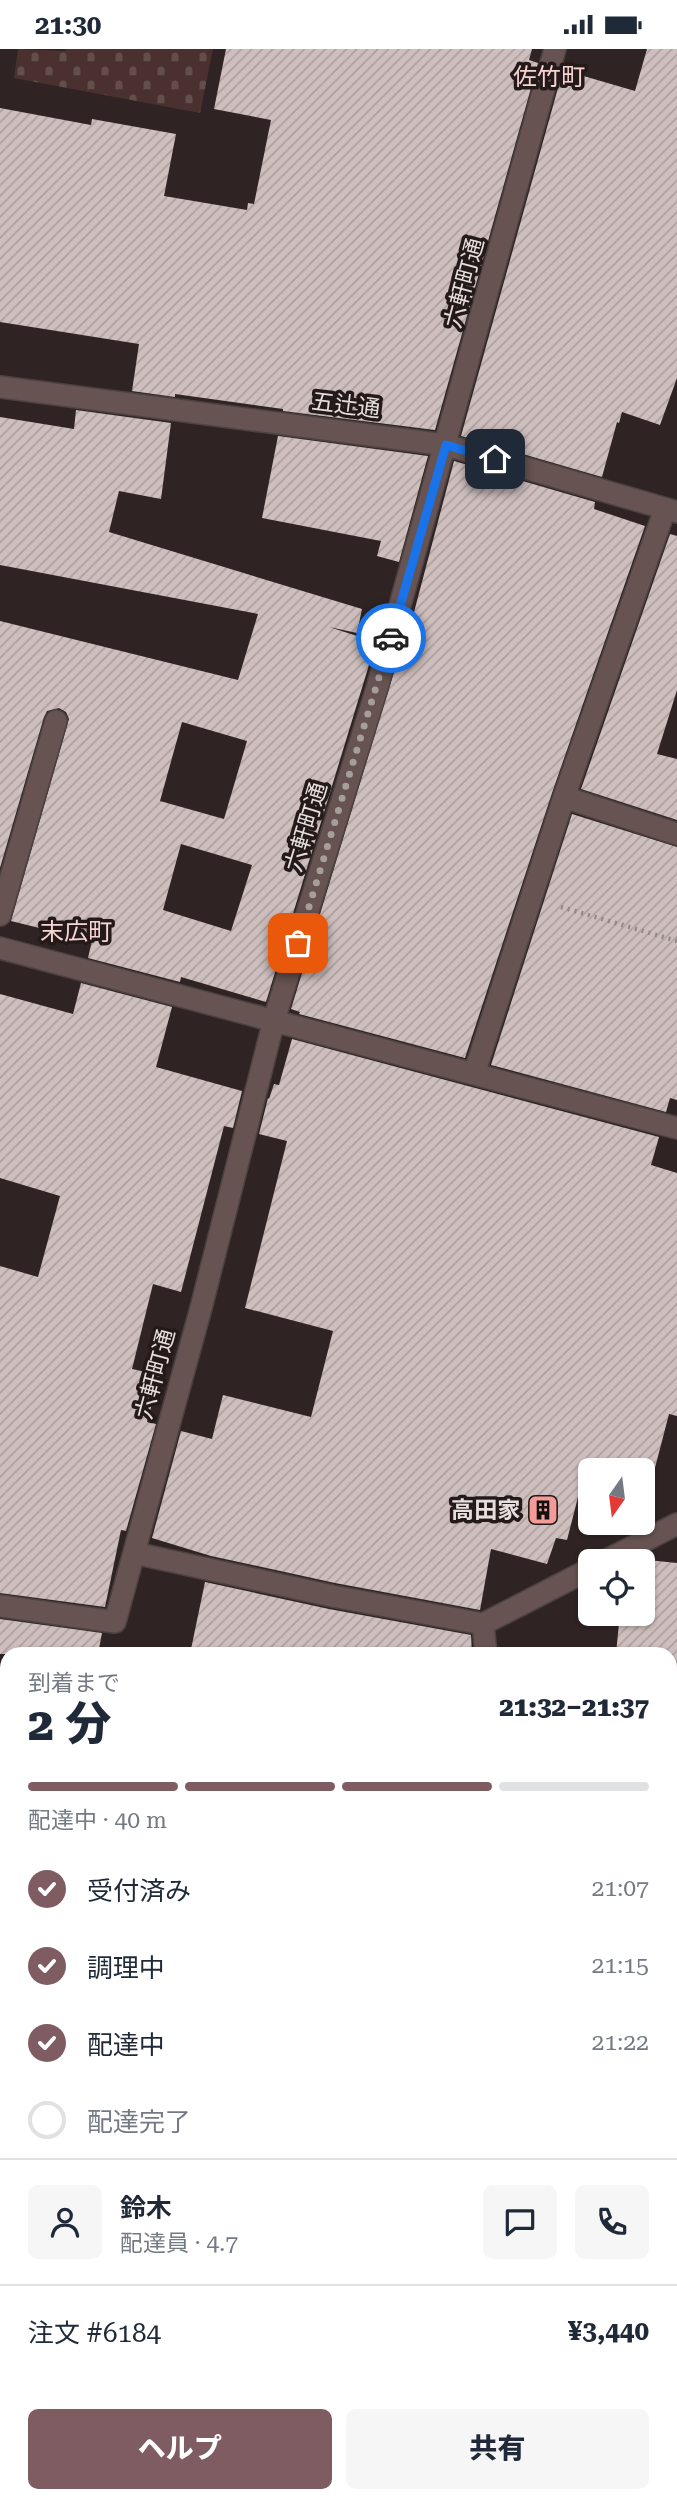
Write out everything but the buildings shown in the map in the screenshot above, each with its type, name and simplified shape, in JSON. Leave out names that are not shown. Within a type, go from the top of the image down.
[{"type":"street","name":"六軒町通","points":[[0,1606],[116,1622],[201,1308],[274,1020],[377,688],[555,49]]},
{"type":"street","name":"五辻通","points":[[0,387],[446,445],[671,510]]},
{"type":"street","points":[[474,1073],[564,797],[671,510]]},
{"type":"street","points":[[0,915],[56,721]]},
{"type":"street","points":[[564,797],[677,834]]},
{"type":"street","points":[[0,948],[677,1128]]},
{"type":"street","points":[[628,1549],[677,1524]]},
{"type":"street","points":[[134,1553],[332,1596],[483,1624],[578,1575]]},
{"type":"street","points":[[483,1624],[485,1647]]},
{"type":"path","points":[[530,898],[677,941]]},
{"type":"green space","points":[[18,49],[213,49],[200,113],[14,78]]},
{"type":"way so far","points":[[298,943],[391,638]]},
{"type":"place","name":"高田家","points":[[543,1510]]},
{"type":"district","name":"佐竹町","points":[[549,77]]},
{"type":"district","name":"末広町","points":[[76,932]]},
{"type":"route","points":[[391,638],[446,445],[495,459]]}]
